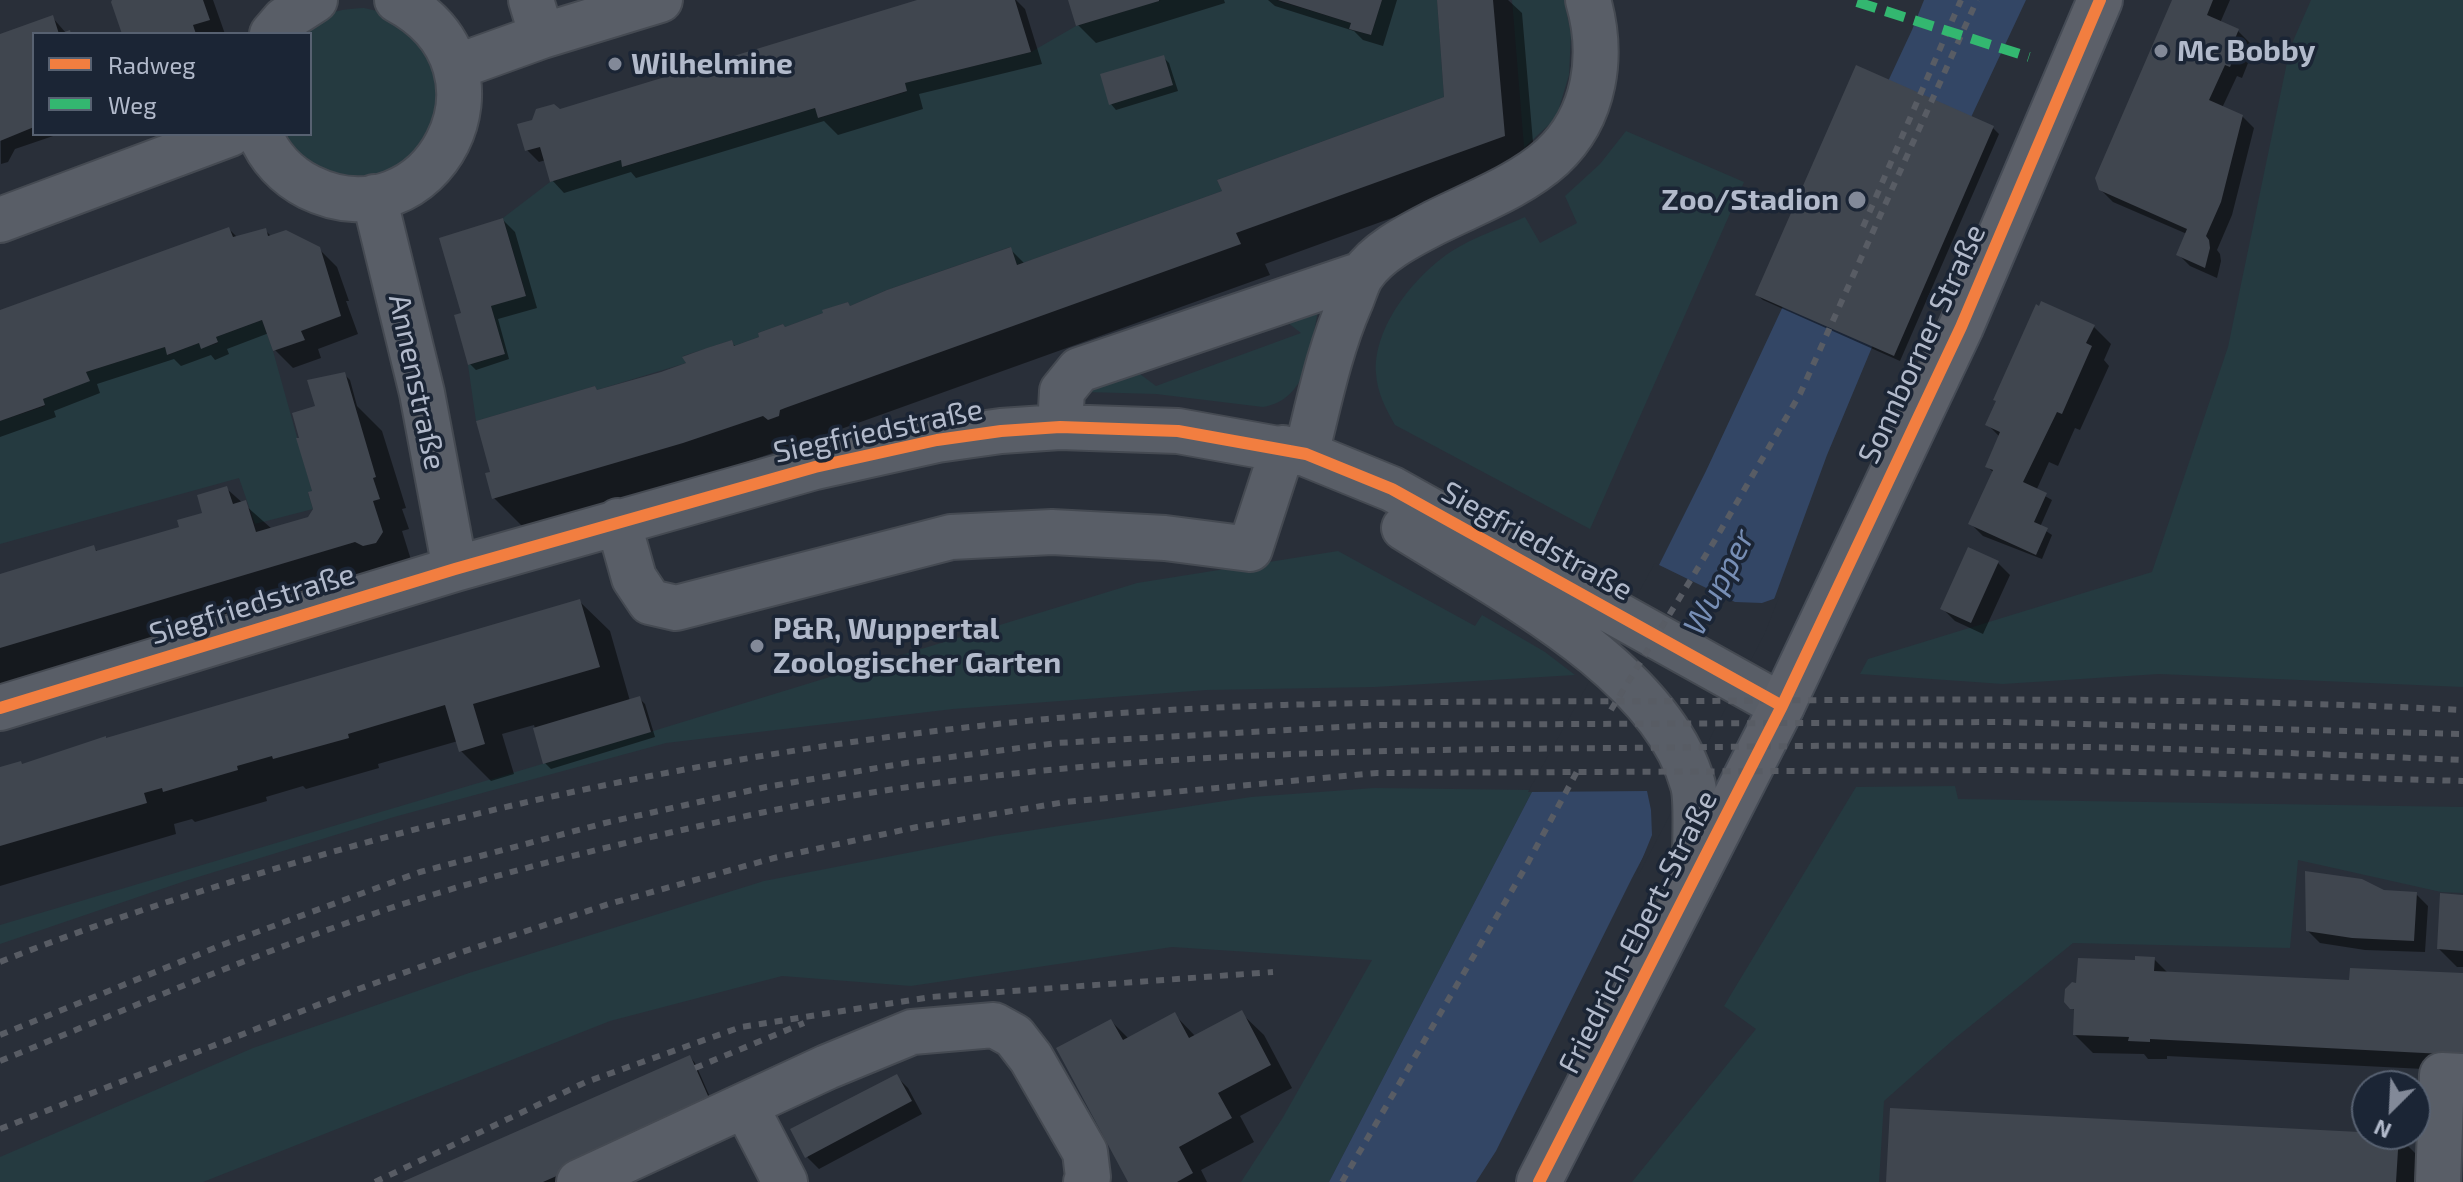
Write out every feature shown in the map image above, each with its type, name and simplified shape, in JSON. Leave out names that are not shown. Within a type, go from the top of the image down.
[{"type":"main road","name":"Sonnborner Straße","points":[[1764,696],[1961,327],[2100,0]]},
{"type":"main road","name":"Friedrich-Ebert-Straße","points":[[1539,1182],[1695,876],[1764,696]]},
{"type":"street","points":[[274,32],[291,15],[315,0]]},
{"type":"street","points":[[261,136],[273,157],[301,183],[336,197],[374,197],[406,186],[421,176],[444,151],[457,119],[456,67],[449,50],[433,27],[412,8],[397,0]]},
{"type":"street","points":[[456,67],[536,18],[660,0]]},
{"type":"street","points":[[1060,427],[1062,391],[1079,370],[1362,274],[1399,241],[1518,180],[1552,157],[1586,107],[1595,77],[1598,54],[1596,28],[1588,0]]},
{"type":"street","points":[[0,220],[225,136]]},
{"type":"street","name":"Annenstraße","points":[[374,197],[422,393],[455,569]]},
{"type":"street","points":[[618,521],[634,578],[650,602],[676,608],[951,537],[1052,532],[1165,538],[1250,549],[1295,451],[1337,332],[1362,274]]},
{"type":"street","name":"Siegfriedstraße","points":[[0,708],[455,569],[815,467],[937,440],[1060,427],[1178,431],[1295,451],[1392,489],[1567,609],[1764,696]]},
{"type":"street","name":"Siegfriedstraße","points":[[1567,609],[1611,666],[1671,733],[1694,787],[1695,876]]},
{"type":"street","points":[[579,1182],[827,1067],[912,1032],[994,1025],[1014,1036],[1031,1058],[1085,1152],[1086,1182]]},
{"type":"street","points":[[2438,1182],[2442,1075],[2463,1076]]},
{"type":"street","points":[[745,1105],[785,1182]]},
{"type":"green space","points":[[1161,0],[1276,0],[1351,23],[1349,29],[1371,35],[1382,0],[1437,0],[1444,97],[1217,180],[1222,191],[1017,265],[1010,247],[850,306],[848,302],[785,327],[783,324],[734,346],[732,340],[683,356],[686,363],[476,421],[468,365],[505,354],[491,306],[526,295],[503,218],[550,182],[621,160],[623,167],[815,108],[819,118],[906,92],[905,83],[1031,52],[1076,26]]},
{"type":"green space","points":[[1512,0],[1564,0],[1571,34],[1569,75],[1556,118],[1524,148]]},
{"type":"green space","points":[[2311,0],[2463,0],[2463,687],[2159,674],[2003,684],[1860,674],[1868,659],[2152,572],[2228,347],[2290,48]]},
{"type":"green space","points":[[364,8],[386,13],[436,61],[441,106],[422,148],[384,174],[361,178],[316,168],[297,155],[283,136],[312,136],[312,32],[298,32],[327,14]]},
{"type":"green space","points":[[1626,131],[1744,182],[1590,529],[1395,425],[1378,387],[1377,356],[1381,338],[1399,304],[1424,274],[1452,251],[1525,217],[1540,243],[1577,223],[1565,196],[1600,164]]},
{"type":"green space","points":[[1318,311],[1305,370],[1290,394],[1278,402],[1263,407],[1156,394],[1086,392],[1128,365],[1156,386],[1301,333],[1274,312]]},
{"type":"green space","points":[[262,320],[312,491],[308,493],[313,509],[255,524],[239,478],[0,544],[0,421],[45,406],[43,399],[89,381],[86,372],[165,347],[168,355],[199,343],[202,348],[218,343],[216,337]]},
{"type":"green space","points":[[1338,551],[1475,626],[1482,615],[1545,652],[1575,675],[1375,687],[1207,690],[953,709],[666,743],[394,817],[185,881],[0,944],[0,925],[650,732],[1137,583]]},
{"type":"green space","points":[[1955,786],[1958,799],[2463,807],[2463,893],[2441,892],[2298,860],[2290,948],[2073,943],[1953,1040],[1884,1101],[1879,1182],[1632,1182],[1756,1029],[1724,1006],[1856,787]]},
{"type":"green space","points":[[1374,788],[1533,790],[1329,1182],[1241,1182],[1282,1119],[1372,960],[1172,947],[911,986],[782,976],[610,1021],[203,1182],[0,1182],[0,1157],[253,1048],[469,973],[764,881],[994,836],[1251,797]]},
{"type":"water","name":"Wupper","points":[[1924,0],[2026,0],[1943,177],[1827,455],[1762,632],[1632,878],[1496,1151],[1476,1182],[1329,1182],[1533,790],[1659,565],[1706,471]]},
{"type":"pier","points":[[1655,563],[1735,602],[1762,603],[1779,597],[1765,633],[1639,874],[1637,872],[1652,835],[1647,791],[1528,792]]},
{"type":"building","points":[[203,0],[210,20],[193,25],[195,32],[121,32],[111,2]]},
{"type":"building","points":[[917,0],[1015,0],[1031,52],[905,83],[907,91],[818,118],[815,108],[622,167],[621,160],[550,182],[540,147],[525,151],[517,124],[532,120],[536,109],[554,104],[560,109]]},
{"type":"building","points":[[1068,0],[1159,0],[1159,1],[1076,26]]},
{"type":"building","points":[[1278,0],[1382,0],[1371,35],[1349,29],[1351,23]]},
{"type":"building","points":[[1437,0],[1493,0],[1505,136],[1236,233],[1241,244],[785,408],[780,410],[779,416],[768,420],[763,416],[492,499],[485,473],[490,472],[476,421],[595,386],[597,390],[661,372],[686,363],[682,357],[707,348],[732,340],[734,346],[759,337],[758,333],[823,313],[822,310],[848,302],[850,306],[1011,247],[1017,265],[1222,191],[1217,180],[1444,97]]},
{"type":"building","points":[[2172,0],[2213,0],[2207,15],[2239,29],[2232,46],[2237,49],[2230,67],[2225,65],[2209,100],[2243,115],[2221,202],[2206,236],[2210,248],[2205,268],[2176,255],[2187,229],[2099,190],[2095,178]]},
{"type":"building","points":[[53,15],[58,32],[32,32],[32,128],[0,141],[0,34]]},
{"type":"building","points":[[1164,55],[1173,85],[1109,105],[1100,74]]},
{"type":"building","name":"Zoo/Stadion","points":[[1856,65],[1994,126],[1894,356],[1755,295]]},
{"type":"building","points":[[503,218],[526,296],[491,306],[505,354],[468,365],[454,315],[461,313],[439,238]]},
{"type":"building","points":[[229,227],[233,237],[266,228],[268,236],[286,230],[320,247],[341,316],[301,331],[305,340],[273,351],[262,320],[216,337],[218,342],[201,349],[199,343],[167,355],[165,347],[86,372],[90,381],[43,399],[45,405],[0,421],[0,310]]},
{"type":"building","points":[[2041,301],[2095,325],[2086,343],[2092,346],[2062,414],[2057,412],[2023,482],[2047,493],[2034,522],[2048,528],[2036,555],[1968,524],[1993,470],[1985,467],[2000,432],[1985,425],[1996,401],[1993,400],[2036,304],[2039,306]]},
{"type":"building","points":[[345,372],[380,499],[373,501],[383,532],[376,543],[363,546],[355,542],[0,648],[0,574],[94,545],[96,551],[179,527],[177,520],[202,513],[197,495],[227,486],[233,504],[246,500],[256,532],[308,517],[313,509],[308,492],[312,491],[292,413],[315,406],[307,380]]},
{"type":"building","points":[[1968,547],[1999,561],[1971,623],[1940,609]]},
{"type":"building","points":[[580,599],[600,667],[473,704],[485,744],[459,752],[445,705],[348,734],[349,738],[237,766],[238,770],[163,792],[162,788],[144,793],[147,803],[0,846],[0,767],[21,761],[22,764],[106,736]]},
{"type":"building","points":[[640,696],[651,732],[543,764],[533,728]]},
{"type":"building","points":[[2305,871],[2362,879],[2384,890],[2417,892],[2414,941],[2352,938],[2306,931]]},
{"type":"building","points":[[2440,893],[2463,895],[2463,951],[2437,949]]},
{"type":"building","points":[[2135,956],[2155,957],[2154,971],[2349,980],[2350,968],[2463,973],[2463,1055],[2150,1039],[2150,1042],[2128,1041],[2129,1037],[2073,1035],[2074,1009],[2064,1002],[2065,989],[2072,982],[2076,983],[2078,958],[2135,960]]},
{"type":"building","points":[[1242,1010],[1271,1065],[1218,1093],[1232,1118],[1179,1147],[1193,1173],[1177,1182],[1128,1182],[1056,1048],[1111,1019],[1123,1040],[1175,1012],[1189,1038]]},
{"type":"building","points":[[690,1055],[713,1107],[543,1182],[402,1182]]},
{"type":"building","points":[[897,1074],[912,1101],[805,1158],[790,1129]]},
{"type":"building","points":[[1890,1108],[2351,1132],[2351,1150],[2398,1150],[2396,1182],[1886,1182]]},
{"type":"railway","points":[[1863,227],[1961,0]]},
{"type":"railway","points":[[1611,710],[1800,394],[1977,0]]},
{"type":"railway","points":[[0,962],[129,914],[261,873],[357,845],[552,797],[749,758],[1047,719],[1209,708],[1454,702],[2080,700],[2463,710]]},
{"type":"railway","points":[[0,1035],[222,945],[420,872],[605,823],[766,787],[906,763],[1057,743],[1376,725],[2003,722],[2463,734]]},
{"type":"railway","points":[[0,1061],[270,951],[476,882],[600,849],[765,812],[977,778],[1190,759],[1512,749],[1863,745],[2066,747],[2463,760]]},
{"type":"railway","points":[[1342,1182],[1525,868],[1580,766]]},
{"type":"railway","points":[[0,1129],[356,990],[609,904],[774,858],[917,827],[1065,802],[1377,773],[2004,770],[2463,781]]},
{"type":"railway","points":[[375,1182],[586,1082],[741,1027],[931,997],[1273,972]]},
{"type":"railway","points":[[695,1068],[804,1023]]},
{"type":"marked path","points":[[1857,2],[2029,57]]},
{"type":"cycle path","points":[[1539,1182],[1782,706],[1961,327],[2100,0]]},
{"type":"cycle path","points":[[0,708],[455,569],[815,467],[937,440],[1060,427],[1178,431],[1306,454],[1392,489],[1782,706]]},
{"type":"place","name":"Mc Bobby","points":[[2161,51]]},
{"type":"place","name":"Wilhelmine","points":[[615,64]]},
{"type":"place","name":"Zoo/Stadion","points":[[1857,200]]},
{"type":"place","name":"P&R, Wuppertal Zoologischer Garten","points":[[757,646]]}]
